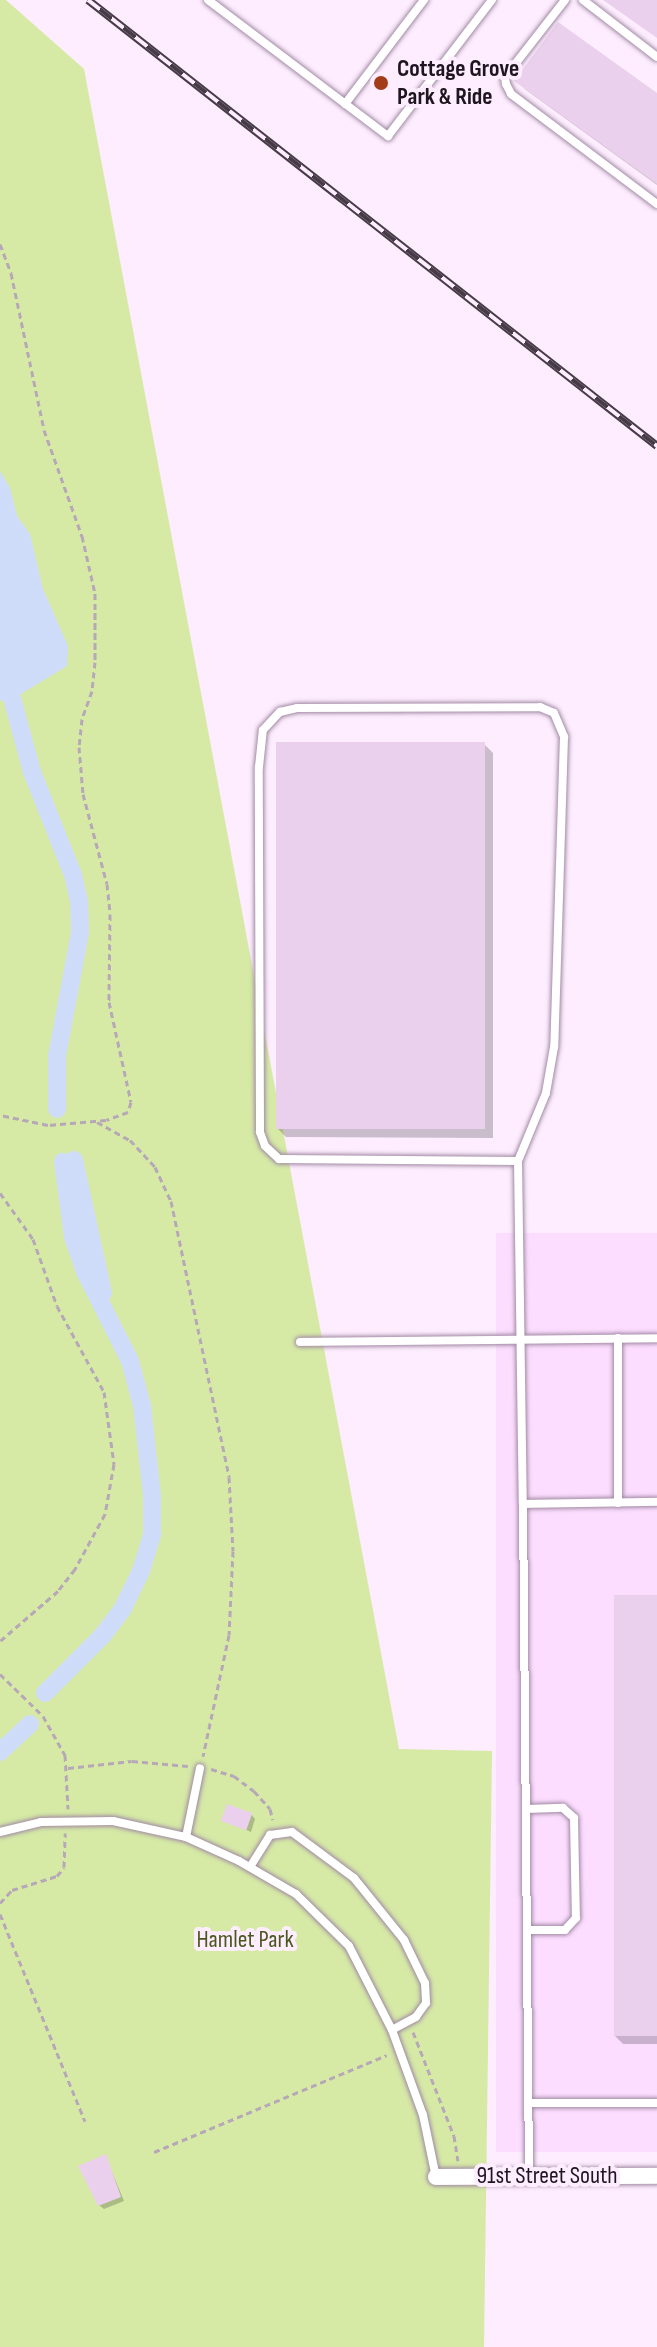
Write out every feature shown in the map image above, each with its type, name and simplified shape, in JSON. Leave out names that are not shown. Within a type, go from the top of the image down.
[{"type":"street","name":"91st Street South","points":[[436,2177],[657,2176]]},
{"type":"lane","points":[[208,0],[388,136],[492,0]]},
{"type":"lane","points":[[345,104],[424,0]]},
{"type":"lane","points":[[565,0],[505,77],[506,84],[511,94],[657,204]]},
{"type":"lane","points":[[583,0],[657,57]]},
{"type":"lane","points":[[518,1161],[279,1159],[265,1146],[260,1132],[259,767],[263,730],[280,712],[297,708],[540,707],[554,713],[564,737],[561,940],[554,1047],[546,1093],[518,1161],[529,2176]]},
{"type":"lane","points":[[618,1338],[618,1503]]},
{"type":"lane","points":[[300,1342],[657,1338]]},
{"type":"lane","points":[[523,1504],[657,1502]]},
{"type":"lane","points":[[186,1837],[200,1768]]},
{"type":"lane","points":[[526,1809],[563,1808],[574,1818],[576,1918],[565,1930],[527,1930]]},
{"type":"lane","points":[[0,1832],[41,1822],[113,1821],[186,1837],[250,1867],[296,1894],[349,1946],[392,2030],[423,2115],[436,2177]]},
{"type":"lane","points":[[250,1867],[270,1835],[292,1832],[354,1878],[404,1940],[425,1983],[426,2003],[409,2021],[392,2030]]},
{"type":"lane","points":[[529,2103],[657,2103]]},
{"type":"path","points":[[0,244],[11,273],[44,430],[82,536],[95,593],[92,691],[82,719],[79,747],[83,794],[107,884],[109,1002],[131,1102],[128,1112],[121,1117],[48,1125],[0,1115]]},
{"type":"path","points":[[94,1120],[130,1140],[155,1167],[171,1201],[229,1477],[233,1551],[229,1635],[200,1768]]},
{"type":"path","points":[[0,1193],[33,1239],[57,1306],[104,1392],[114,1464],[105,1514],[75,1569],[58,1591],[0,1641]]},
{"type":"path","points":[[0,1674],[43,1716],[54,1735],[68,1768],[66,1791]]},
{"type":"path","points":[[0,1903],[12,1890],[57,1876],[64,1867],[66,1852]]},
{"type":"path","points":[[0,1914],[85,2121]]},
{"type":"path","points":[[409,2021],[454,2136],[459,2177]]},
{"type":"path","points":[[154,2152],[385,2055]]},
{"type":"shaded area","points":[[496,1233],[657,1233],[657,2152],[496,2152]]},
{"type":"green space","name":"Hamlet Park","points":[[0,0],[6,0],[84,69],[399,1749],[492,1751],[484,2347],[0,2347]]},
{"type":"water","points":[[0,471],[10,488],[17,516],[30,534],[43,589],[68,646],[67,666],[16,697],[0,701]]},
{"type":"building","points":[[603,0],[657,0],[657,38]]},
{"type":"building","points":[[558,22],[657,93],[657,184],[514,81]]},
{"type":"building","points":[[276,742],[485,742],[485,1129],[276,1129]]},
{"type":"building","points":[[614,1595],[657,1595],[657,2036],[614,2036]]},
{"type":"building","points":[[227,1804],[252,1813],[246,1830],[221,1821]]},
{"type":"building","points":[[106,2154],[121,2197],[98,2206],[78,2166]]},
{"type":"waterway","points":[[12,698],[32,772],[73,875],[79,901],[80,932],[57,1056],[57,1109]]},
{"type":"waterway","points":[[74,1160],[103,1293]]},
{"type":"waterway","points":[[45,1693],[103,1635],[122,1610],[141,1571],[152,1534],[152,1496],[142,1406],[130,1361],[85,1272],[73,1237],[63,1162]]},
{"type":"waterway","points":[[0,1752],[30,1724]]},
{"type":"railway","points":[[88,0],[657,446]]},
{"type":"place","name":"Cottage Grove Park & Ride","points":[[381,83]]}]
